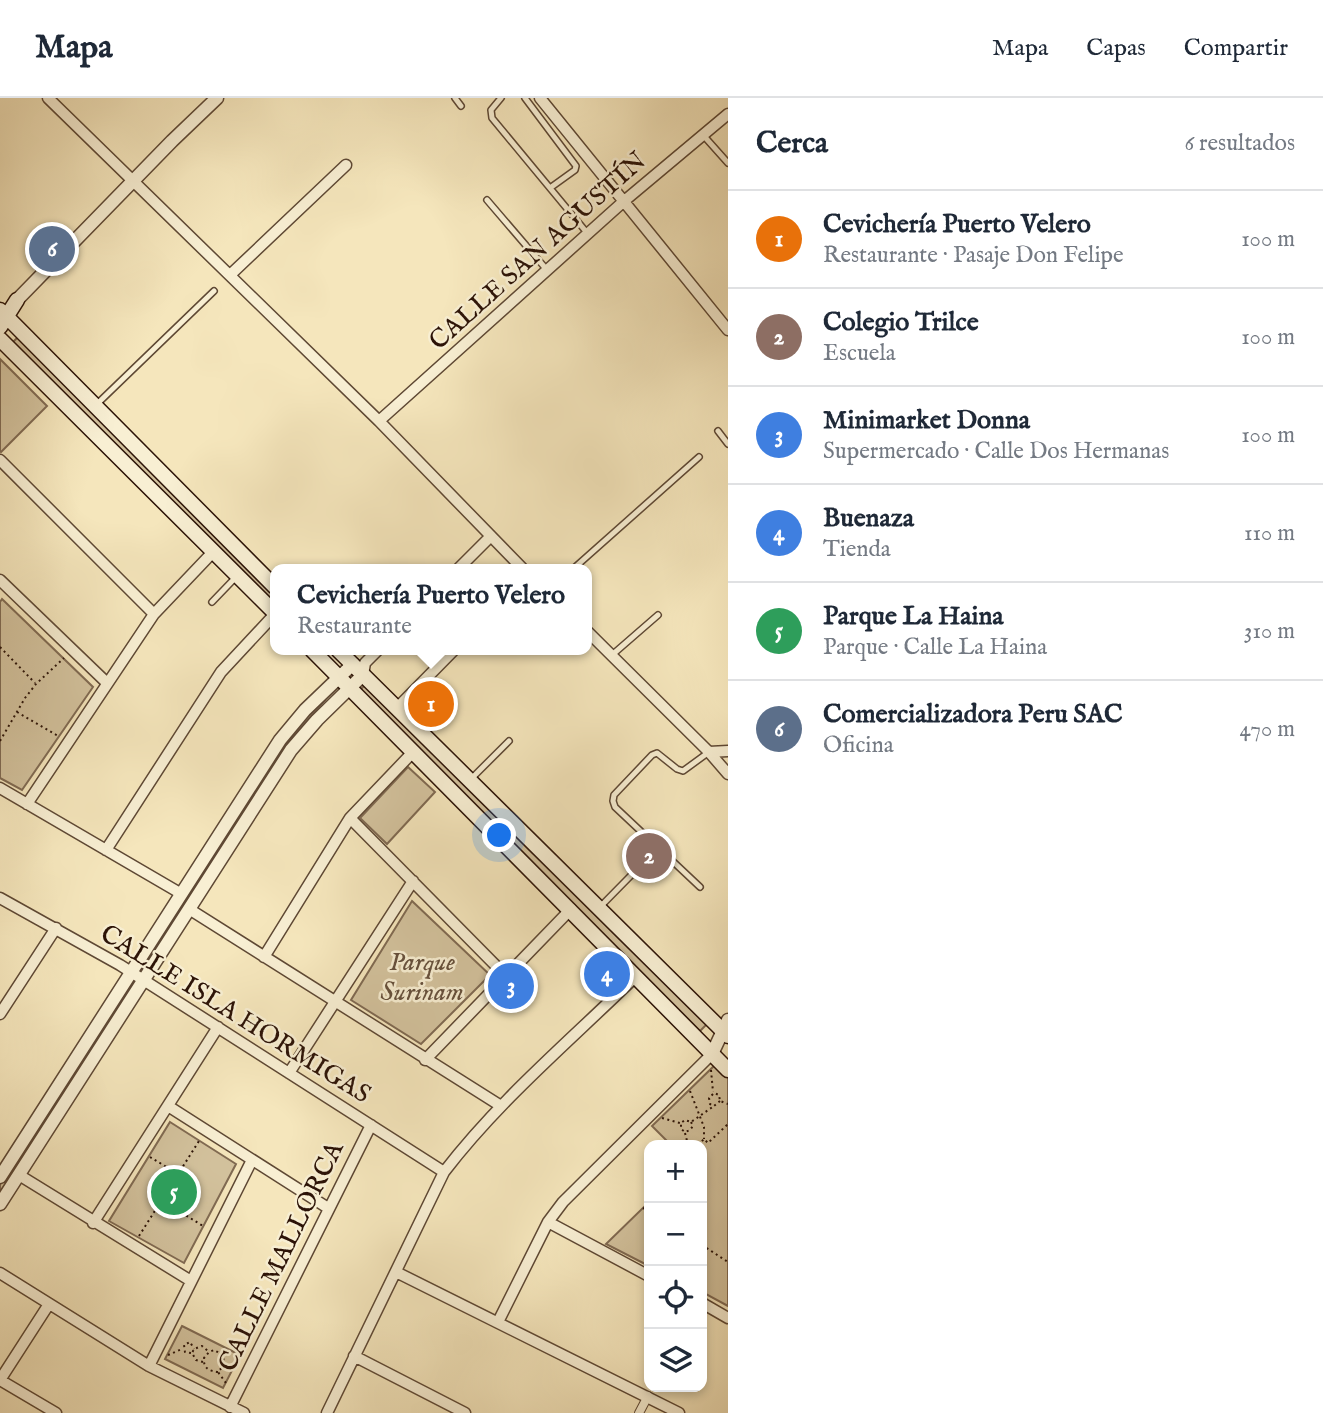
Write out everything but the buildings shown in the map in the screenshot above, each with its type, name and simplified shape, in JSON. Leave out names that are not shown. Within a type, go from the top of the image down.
[{"type":"main road","points":[[17,300],[2,315],[270,582]]},
{"type":"main road","points":[[0,339],[270,608]]},
{"type":"main road","points":[[317,655],[571,909],[636,976],[708,1057],[728,1070]]},
{"type":"main road","points":[[344,655],[360,667],[397,708],[599,908],[726,1028]]},
{"type":"street","points":[[48,98],[379,421],[518,564]]},
{"type":"street","points":[[17,300],[217,98]]},
{"type":"street","points":[[540,98],[728,330]]},
{"type":"street","name":"CALLE SAN AGUSTÍN","points":[[379,421],[623,202],[728,114]]},
{"type":"street","points":[[230,275],[346,165]]},
{"type":"street","points":[[0,460],[154,614]]},
{"type":"street","points":[[463,564],[491,536]]},
{"type":"street","points":[[27,804],[106,682],[154,614],[213,552]]},
{"type":"street","points":[[1,585],[106,682]]},
{"type":"street","points":[[106,850],[221,672],[270,618]]},
{"type":"street","points":[[592,636],[728,774]]},
{"type":"street","points":[[2,1170],[280,740],[305,710],[339,677],[360,667],[373,655]]},
{"type":"street","points":[[397,708],[449,655]]},
{"type":"street","points":[[0,1204],[291,750],[350,688],[360,667]]},
{"type":"street","points":[[264,957],[350,818],[414,751]]},
{"type":"street","points":[[709,752],[728,751]]},
{"type":"street","points":[[0,788],[180,893]]},
{"type":"street","points":[[350,818],[506,976]]},
{"type":"street","points":[[289,1073],[413,881]]},
{"type":"street","name":"CALLE ISLA HORMIGAS","points":[[0,898],[144,980],[444,1172]]},
{"type":"street","points":[[189,909],[501,1106]]},
{"type":"street","points":[[425,1060],[571,909]]},
{"type":"street","points":[[0,1014],[56,928]]},
{"type":"street","points":[[327,1413],[444,1172],[470,1138],[501,1106],[636,976]]},
{"type":"street","points":[[93,1223],[218,1027]]},
{"type":"street","points":[[498,1322],[548,1222],[563,1202],[708,1057],[726,1028]]},
{"type":"street","points":[[168,1106],[328,1208]]},
{"type":"street","name":"CALLE MALLORCA","points":[[230,1407],[371,1125]]},
{"type":"street","points":[[149,1366],[252,1160]]},
{"type":"street","points":[[19,1175],[191,1281]]},
{"type":"street","points":[[548,1222],[644,1273]]},
{"type":"street","points":[[396,1272],[679,1413]]},
{"type":"street","points":[[0,1273],[149,1366],[244,1413]]},
{"type":"street","points":[[49,1304],[0,1380],[56,1413]]},
{"type":"street","points":[[707,1306],[727,1316]]},
{"type":"street","points":[[354,1356],[465,1413]]},
{"type":"street","points":[[639,1413],[648,1396]]},
{"type":"street","points":[[436,1413],[442,1401]]},
{"type":"lane","points":[[455,98],[461,106]]},
{"type":"lane","points":[[501,98],[491,114],[588,234]]},
{"type":"lane","points":[[525,98],[576,166],[575,170],[550,188]]},
{"type":"lane","points":[[703,135],[728,163]]},
{"type":"lane","points":[[487,200],[547,270]]},
{"type":"lane","points":[[94,406],[214,291]]},
{"type":"lane","points":[[718,431],[728,444]]},
{"type":"lane","points":[[579,564],[699,457]]},
{"type":"lane","points":[[212,602],[237,576]]},
{"type":"lane","points":[[612,655],[658,615]]},
{"type":"lane","points":[[470,780],[509,741]]},
{"type":"lane","points":[[700,887],[615,807],[613,800],[614,795],[652,755],[657,753],[677,769],[684,771],[709,752]]},
{"type":"lane","points":[[599,908],[657,848]]},
{"type":"path","points":[[0,647],[36,684]]},
{"type":"path","points":[[0,741],[36,684],[72,649]]},
{"type":"path","points":[[16,712],[68,742]]},
{"type":"path","points":[[708,1057],[714,1093]]},
{"type":"path","points":[[690,1091],[704,1127],[704,1139],[708,1143],[728,1124]]},
{"type":"path","points":[[714,1093],[719,1095],[720,1101]]},
{"type":"path","points":[[714,1093],[709,1098],[710,1104],[714,1106]]},
{"type":"path","points":[[720,1101],[728,1104]]},
{"type":"path","points":[[691,1122],[720,1101]]},
{"type":"path","points":[[660,1118],[681,1123],[685,1120],[691,1122]]},
{"type":"path","points":[[685,1132],[693,1126],[691,1122]]},
{"type":"path","points":[[681,1123],[687,1140]]},
{"type":"path","points":[[139,1237],[199,1141]]},
{"type":"path","points":[[149,1156],[178,1174]]},
{"type":"path","points":[[162,1200],[203,1226]]},
{"type":"path","points":[[707,1248],[728,1262]]},
{"type":"path","points":[[167,1355],[190,1342],[194,1349]]},
{"type":"path","points":[[192,1353],[194,1349],[202,1346],[209,1352]]},
{"type":"path","points":[[183,1348],[192,1353]]},
{"type":"path","points":[[204,1363],[205,1355],[209,1352],[214,1350],[223,1355],[224,1365],[218,1372]]},
{"type":"path","points":[[192,1353],[196,1360],[204,1363],[208,1369],[218,1372],[226,1383]]},
{"type":"green space","points":[[18,337],[270,587],[270,603],[10,345]]},
{"type":"green space","points":[[0,359],[47,406],[1,452],[0,451]]},
{"type":"green space","points":[[2,599],[93,687],[22,790],[0,778]]},
{"type":"green space","points":[[367,683],[708,1023],[700,1031],[359,691]]},
{"type":"green space","points":[[322,697],[325,700],[280,751],[149,965],[143,960],[276,749]]},
{"type":"green space","points":[[408,767],[435,792],[387,844],[360,818]]},
{"type":"green space","name":"Parque Surinam","points":[[412,901],[490,975],[421,1044],[351,1000]]},
{"type":"green space","points":[[125,988],[131,991],[0,1196],[0,1183]]},
{"type":"green space","points":[[715,1065],[728,1078],[728,1306],[707,1295],[707,1140],[666,1140],[652,1126]]},
{"type":"green space","points":[[170,1122],[236,1164],[184,1263],[109,1221]]},
{"type":"green space","points":[[644,1207],[644,1263],[606,1244]]},
{"type":"green space","points":[[182,1326],[240,1355],[223,1388],[165,1359]]},
{"type":"place","name":"Comercializadora Peru SAC","points":[[52,249]]},
{"type":"place","name":"Cevichería Puerto Velero","points":[[431,704]]},
{"type":"place","name":"Colegio Trilce","points":[[649,856]]},
{"type":"place","name":"Buenaza","points":[[607,974]]},
{"type":"place","name":"Minimarket Donna","points":[[511,986]]},
{"type":"place","name":"Parque La Haina","points":[[174,1192]]}]
